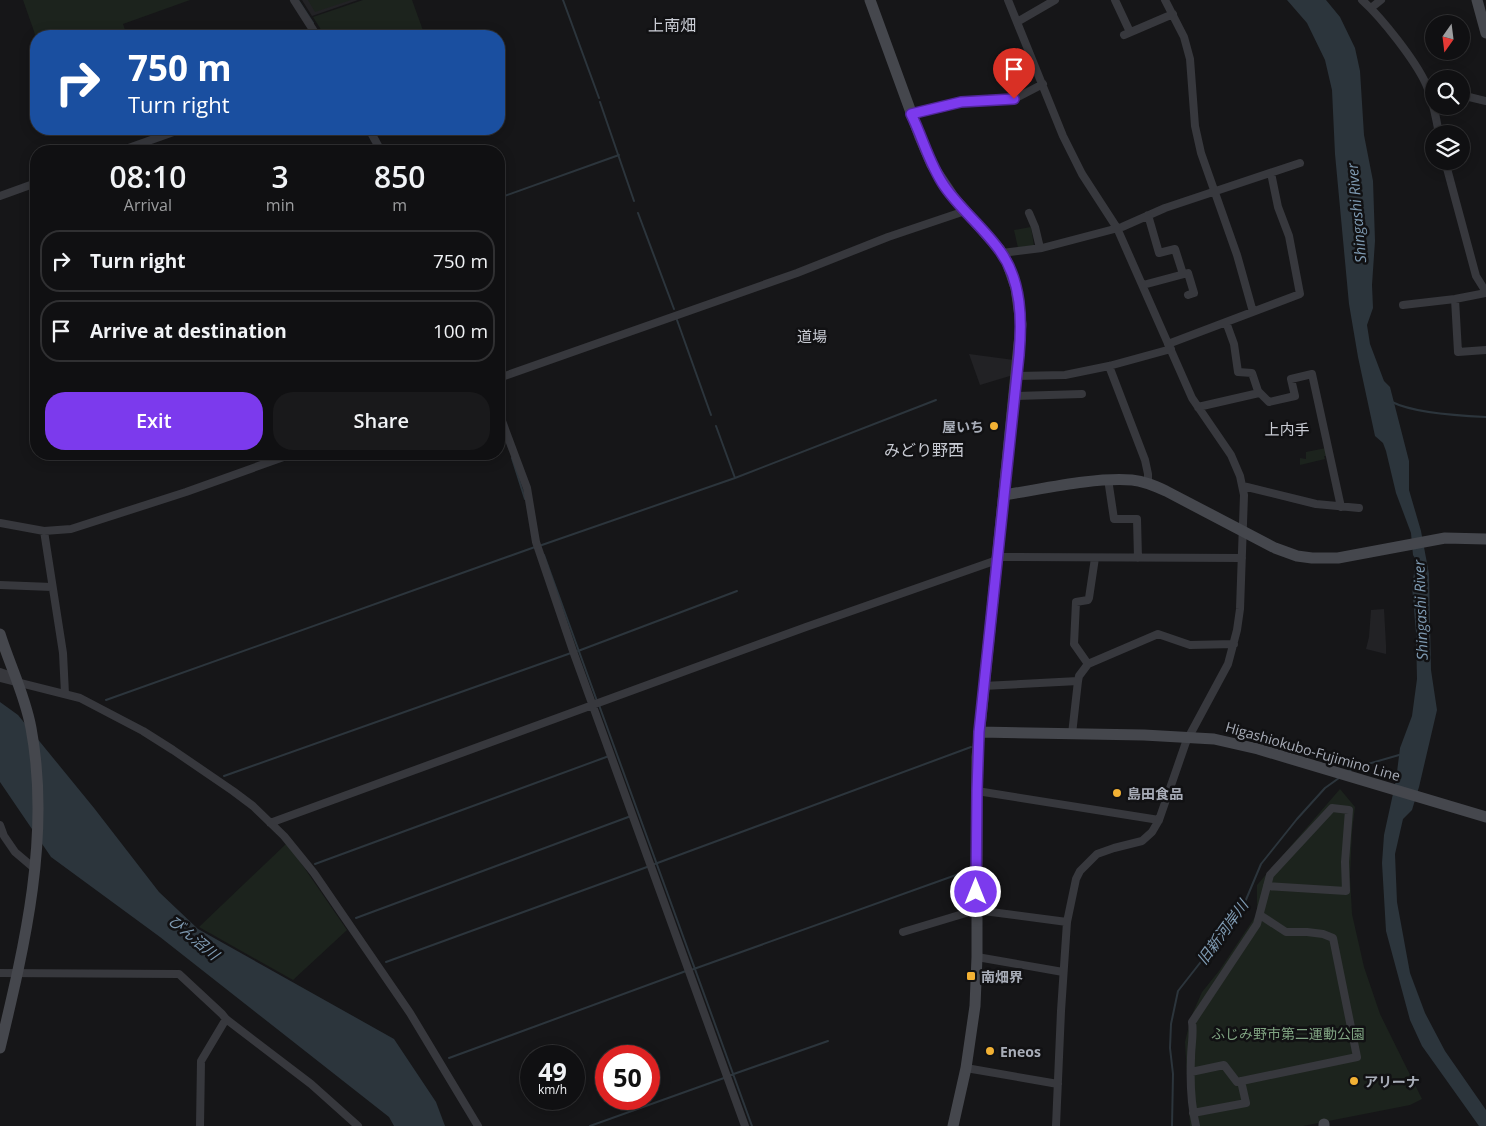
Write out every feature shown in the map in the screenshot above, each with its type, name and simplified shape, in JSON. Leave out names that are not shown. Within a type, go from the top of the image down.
[{"type":"main road","points":[[870,0],[926,152],[939,177],[1002,253],[1011,272],[1019,302],[1020,336],[979,732],[977,957],[974,1020],[953,1126]]},
{"type":"main road","points":[[1477,0],[1486,33]]},
{"type":"main road","points":[[1004,495],[1108,479],[1148,483],[1287,552],[1312,558],[1338,558],[1441,539],[1486,539]]},
{"type":"main road","points":[[0,634],[27,712],[34,750],[37,808],[36,856],[26,932],[0,1048]]},
{"type":"main road","name":"Higashiokubo-Fujimino Line","points":[[979,732],[1189,737],[1236,744],[1332,770],[1486,817]]},
{"type":"street","points":[[294,0],[313,30]]},
{"type":"street","points":[[1008,0],[1063,136],[1082,174],[1117,228],[1192,398],[1231,455],[1243,486],[1240,609],[1234,644],[1228,664],[1189,737],[1159,820],[1152,832],[1142,841],[1097,854],[1080,871],[1076,879],[1067,922],[1056,1126]]},
{"type":"street","points":[[1017,22],[1055,0]]},
{"type":"street","points":[[1116,0],[1127,34],[1173,14]]},
{"type":"street","points":[[1165,0],[1184,37],[1190,59],[1195,126],[1201,153],[1237,255],[1253,312]]},
{"type":"street","points":[[1362,0],[1371,8],[1402,47],[1425,80]]},
{"type":"street","points":[[1371,8],[1381,0]]},
{"type":"street","points":[[911,114],[961,102],[1014,99],[1043,84]]},
{"type":"street","points":[[1470,97],[1486,101]]},
{"type":"street","points":[[137,145],[165,135]]},
{"type":"street","points":[[1002,253],[1040,248],[1134,223],[1165,208],[1300,163]]},
{"type":"street","points":[[1403,305],[1455,299],[1486,292],[1476,276],[1447,170]]},
{"type":"street","points":[[1016,376],[1065,375],[1109,366],[1170,346],[1300,294],[1289,236],[1278,208],[1271,173]]},
{"type":"street","points":[[0,196],[30,184]]},
{"type":"street","points":[[505,376],[779,279],[965,210]]},
{"type":"street","points":[[1029,213],[1036,228],[1040,248]]},
{"type":"street","points":[[1148,215],[1159,253],[1175,249],[1182,274]]},
{"type":"street","points":[[1143,285],[1188,272],[1194,293],[1188,295]]},
{"type":"street","points":[[1455,299],[1458,352],[1486,350]]},
{"type":"street","points":[[1226,322],[1234,344],[1238,372],[1252,373],[1259,393],[1269,402],[1295,396],[1291,379],[1312,374],[1340,507]]},
{"type":"street","points":[[1109,366],[1145,460],[1148,483]]},
{"type":"street","points":[[1198,407],[1259,393]]},
{"type":"street","points":[[1014,396],[1082,394]]},
{"type":"street","points":[[505,429],[527,488],[536,542],[745,1126]]},
{"type":"street","points":[[0,523],[44,531],[80,527],[275,460]]},
{"type":"street","points":[[1108,479],[1114,519],[1137,519],[1138,558]]},
{"type":"street","points":[[1243,486],[1316,504],[1359,508]]},
{"type":"street","points":[[44,531],[63,653],[65,694]]},
{"type":"street","points":[[1088,664],[1074,644],[1076,602],[1088,600],[1089,598],[1095,558]]},
{"type":"street","points":[[270,822],[997,559],[1242,558]]},
{"type":"street","points":[[0,585],[52,587]]},
{"type":"street","points":[[1072,734],[1079,676],[1088,664],[1158,634],[1190,644],[1234,644]]},
{"type":"street","points":[[0,672],[16,680]]},
{"type":"street","points":[[0,678],[16,680],[84,700],[143,731],[233,791],[270,822],[292,844],[314,873],[410,1013],[478,1126]]},
{"type":"street","points":[[983,686],[1078,681]]},
{"type":"street","points":[[977,791],[1159,820]]},
{"type":"street","points":[[1196,1126],[1193,1113],[1191,1072],[1192,1022],[1257,924],[1270,875],[1332,808],[1349,810],[1345,862],[1346,890],[1268,886]]},
{"type":"street","points":[[0,824],[2,836],[19,857],[34,869]]},
{"type":"street","points":[[902,932],[976,910],[1067,922]]},
{"type":"street","points":[[1191,1072],[1224,1065],[1237,1082],[1357,1057],[1333,938],[1323,934],[1286,932],[1260,915]]},
{"type":"street","points":[[977,957],[1063,972]]},
{"type":"street","points":[[0,973],[179,974],[226,1020],[311,1084],[358,1126]]},
{"type":"street","points":[[200,1126],[201,1061],[226,1020]]},
{"type":"street","points":[[966,1068],[1058,1084]]},
{"type":"street","points":[[1193,1113],[1246,1103],[1241,1081]]},
{"type":"shaded area","points":[[302,0],[358,0],[312,16]]},
{"type":"shaded area","points":[[969,354],[1014,360],[1013,375],[980,385]]},
{"type":"shaded area","points":[[1384,609],[1386,654],[1366,649],[1371,610]]},
{"type":"green space","points":[[23,0],[190,0],[123,24],[125,30],[34,30]]},
{"type":"green space","points":[[308,0],[351,0],[315,12]]},
{"type":"green space","points":[[363,0],[412,0],[423,30],[321,30],[313,17]]},
{"type":"green space","points":[[1031,227],[1034,246],[1018,248],[1014,230]]},
{"type":"green space","points":[[1326,448],[1328,456],[1324,456],[1325,459],[1300,465],[1300,458],[1306,459],[1306,452]]},
{"type":"green space","name":"ふじみ野市第二運動公園","points":[[1340,789],[1355,807],[1350,877],[1352,914],[1364,967],[1380,1014],[1422,1099],[1410,1105],[1303,1126],[1190,1126],[1185,1042],[1191,1017],[1202,992],[1219,971],[1257,914],[1257,885]]},
{"type":"green space","points":[[286,844],[347,930],[293,980],[199,927]]},
{"type":"water","name":"Shingashi River","points":[[1287,0],[1326,0],[1340,17],[1355,48],[1360,71],[1364,135],[1373,181],[1375,241],[1372,285],[1373,308],[1367,325],[1370,344],[1384,381],[1390,387],[1409,461],[1409,490],[1421,531],[1429,574],[1431,670],[1437,710],[1419,787],[1412,810],[1403,819],[1395,854],[1397,902],[1410,973],[1425,1013],[1445,1051],[1486,1110],[1486,1126],[1479,1126],[1422,1046],[1410,1020],[1386,931],[1382,863],[1384,835],[1396,780],[1400,748],[1412,716],[1417,679],[1412,586],[1416,560],[1413,555],[1411,533],[1396,493],[1386,451],[1383,443],[1375,436],[1358,357],[1349,304],[1335,154],[1332,90],[1325,60],[1307,23]]},
{"type":"water","name":"びん沼川","points":[[0,702],[18,715],[159,892],[198,929],[394,1039],[436,1102],[445,1126],[394,1126],[389,1117],[160,937],[51,857],[0,782]]},
{"type":"waterway","points":[[298,0],[313,23]]},
{"type":"waterway","points":[[563,0],[599,98]]},
{"type":"waterway","points":[[600,102],[634,201]]},
{"type":"waterway","points":[[505,196],[619,155]]},
{"type":"waterway","points":[[638,213],[674,309]]},
{"type":"waterway","points":[[677,320],[711,415]]},
{"type":"waterway","points":[[539,546],[735,478],[936,400]]},
{"type":"waterway","points":[[1392,402],[1425,411],[1486,417]]},
{"type":"waterway","points":[[716,426],[735,478]]},
{"type":"waterway","points":[[512,458],[525,499]]},
{"type":"waterway","points":[[106,700],[535,547]]},
{"type":"waterway","points":[[544,555],[597,701]]},
{"type":"waterway","points":[[578,651],[737,591]]},
{"type":"waterway","points":[[224,776],[571,653]]},
{"type":"waterway","points":[[599,705],[752,1126]]},
{"type":"waterway","points":[[652,865],[971,747]]},
{"type":"waterway","name":"旧新河岸川","points":[[1349,771],[1399,755]]},
{"type":"waterway","points":[[315,864],[609,756]]},
{"type":"waterway","name":"旧新河岸川","points":[[1172,1126],[1173,1074],[1170,1048],[1171,1024],[1178,991],[1245,902],[1261,864],[1325,788],[1339,778]]},
{"type":"waterway","points":[[356,918],[631,816]]},
{"type":"waterway","points":[[386,962],[647,867]]},
{"type":"waterway","points":[[691,970],[970,870]]},
{"type":"waterway","points":[[449,1058],[686,971]]},
{"type":"waterway","points":[[728,1076],[828,1041]]},
{"type":"waterway","points":[[590,1126],[724,1078]]},
{"type":"place","name":"屋いち","points":[[994,426]]},
{"type":"place","name":"島田食品","points":[[1117,793]]},
{"type":"place","name":"南畑界","points":[[971,976]]},
{"type":"place","name":"Eneos","points":[[990,1051]]},
{"type":"place","name":"アリーナ","points":[[1354,1081]]},
{"type":"district","name":"上南畑","points":[[672,25]]},
{"type":"district","name":"道場","points":[[812,336]]},
{"type":"district","name":"上内手","points":[[1287,429]]},
{"type":"district","name":"みどり野西","points":[[924,450]]},
{"type":"route","points":[[976,892],[977,757],[1021,324],[1016,288],[1007,262],[1000,250],[954,198],[939,177],[926,152],[911,114],[947,104],[1014,99]]}]
